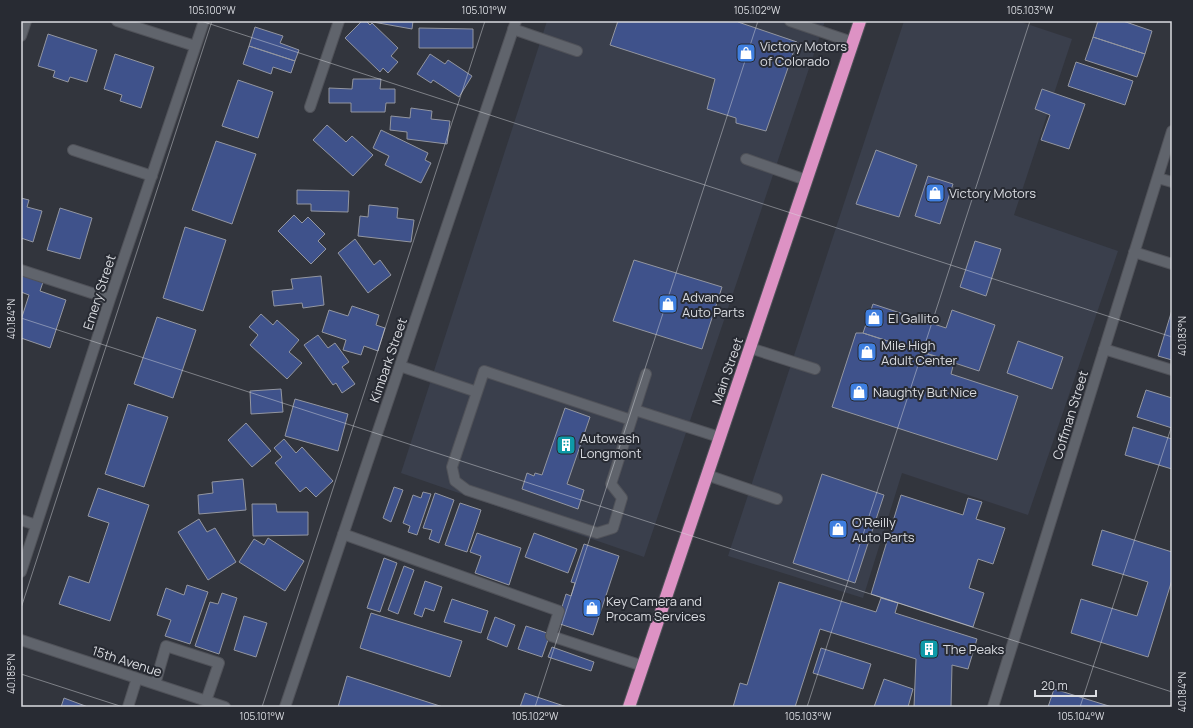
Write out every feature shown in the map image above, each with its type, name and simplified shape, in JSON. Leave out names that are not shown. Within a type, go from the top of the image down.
[{"type":"highway","name":"Main Street","points":[[629,707],[860,21]]},
{"type":"street","points":[[21,36],[26,21]]},
{"type":"street","points":[[117,21],[196,46]]},
{"type":"street","name":"Emery Street","points":[[21,572],[110,299],[204,21]]},
{"type":"street","points":[[310,107],[339,21]]},
{"type":"street","points":[[790,21],[852,42]]},
{"type":"street","points":[[515,25],[577,51]]},
{"type":"street","name":"Kimbark Street","points":[[285,707],[515,25]]},
{"type":"street","name":"Coffman Street","points":[[993,707],[1172,132]]},
{"type":"street","points":[[73,150],[152,176]]},
{"type":"street","points":[[746,160],[806,180]]},
{"type":"street","points":[[1158,178],[1172,182]]},
{"type":"street","points":[[1134,252],[1172,264]]},
{"type":"street","points":[[21,270],[110,299]]},
{"type":"street","points":[[750,348],[815,369]]},
{"type":"street","points":[[1104,349],[1172,370]]},
{"type":"street","points":[[400,366],[477,392]]},
{"type":"street","points":[[631,420],[484,371],[452,467],[455,481],[466,490],[597,534],[613,528],[622,498],[611,484],[646,374]]},
{"type":"street","points":[[635,410],[719,437]]},
{"type":"street","points":[[707,475],[777,499]]},
{"type":"street","points":[[21,520],[36,525]]},
{"type":"street","points":[[343,534],[559,610],[551,636],[643,666]]},
{"type":"street","name":"15th Avenue","points":[[21,640],[225,707]]},
{"type":"street","points":[[155,684],[166,646],[219,663],[206,701]]},
{"type":"street","points":[[128,707],[137,678]]},
{"type":"shaded area","points":[[547,21],[825,21],[644,557],[401,473]]},
{"type":"shaded area","points":[[904,21],[1018,21],[1072,39],[1014,215],[1118,251],[1028,515],[902,473],[863,598],[728,556]]},
{"type":"building","points":[[362,21],[366,21],[370,25],[372,23],[398,48],[391,56],[398,62],[388,73],[383,68],[380,72],[345,38]]},
{"type":"building","points":[[373,21],[413,21],[412,29]]},
{"type":"building","points":[[618,21],[739,21],[738,22],[797,42],[766,131],[736,123],[736,118],[707,109],[715,79],[610,45]]},
{"type":"building","points":[[1098,21],[1123,21],[1152,31],[1145,54],[1093,37]]},
{"type":"building","points":[[255,27],[283,36],[280,43],[299,50],[295,61],[249,46]]},
{"type":"building","points":[[419,28],[473,29],[473,48],[419,48]]},
{"type":"building","points":[[48,34],[97,50],[87,82],[70,77],[68,82],[53,77],[55,71],[38,66]]},
{"type":"building","points":[[1093,37],[1145,54],[1137,77],[1085,60]]},
{"type":"building","points":[[249,46],[295,61],[291,73],[273,67],[271,74],[243,64]]},
{"type":"building","points":[[115,54],[154,67],[141,108],[120,101],[122,95],[104,89]]},
{"type":"building","points":[[430,54],[445,64],[448,60],[472,76],[459,97],[433,80],[431,83],[417,74]]},
{"type":"building","points":[[1076,62],[1133,81],[1125,105],[1068,86]]},
{"type":"building","points":[[353,79],[381,79],[380,89],[395,89],[395,103],[386,103],[385,112],[351,112],[351,103],[329,103],[329,88],[352,89]]},
{"type":"building","points":[[238,80],[273,92],[258,138],[222,126]]},
{"type":"building","points":[[1042,89],[1085,104],[1069,149],[1041,140],[1050,115],[1035,109]]},
{"type":"building","points":[[411,108],[432,111],[431,119],[450,121],[447,144],[407,139],[407,132],[390,130],[391,116],[410,118]]},
{"type":"building","points":[[327,125],[346,142],[352,136],[373,155],[353,176],[313,140]]},
{"type":"building","points":[[381,130],[428,153],[425,160],[431,163],[421,183],[385,165],[389,156],[373,148]]},
{"type":"building","points":[[216,141],[256,154],[232,224],[192,210]]},
{"type":"building","points":[[876,150],[917,165],[899,217],[856,204]]},
{"type":"building","points":[[928,176],[953,184],[940,224],[915,216]]},
{"type":"building","points":[[297,190],[349,191],[348,212],[311,211],[311,204],[297,204]]},
{"type":"building","points":[[21,198],[29,200],[27,207],[42,211],[33,242],[21,238]]},
{"type":"building","points":[[369,205],[398,208],[397,218],[414,220],[411,242],[358,236],[360,216],[368,217]]},
{"type":"building","points":[[60,208],[92,218],[80,259],[47,250]]},
{"type":"building","points":[[294,215],[302,223],[308,217],[325,234],[318,241],[326,249],[311,264],[278,231]]},
{"type":"building","points":[[185,227],[226,240],[203,311],[163,298]]},
{"type":"building","points":[[355,239],[374,265],[380,260],[391,275],[368,293],[338,253]]},
{"type":"building","points":[[975,241],[1001,249],[986,296],[960,287]]},
{"type":"building","name":"Advance Auto Parts","points":[[634,260],[722,287],[702,349],[613,321]]},
{"type":"building","points":[[21,275],[43,282],[40,291],[66,300],[50,348],[21,338],[21,320],[29,295],[21,292]]},
{"type":"building","points":[[321,276],[324,305],[303,308],[302,303],[274,306],[272,291],[293,289],[291,279]]},
{"type":"building","points":[[873,304],[946,328],[952,310],[995,325],[979,371],[863,333]]},
{"type":"building","points":[[352,306],[379,315],[376,325],[385,328],[378,351],[364,346],[361,355],[343,350],[346,340],[322,332],[329,310],[348,316]]},
{"type":"building","points":[[1172,310],[1172,360],[1158,356]]},
{"type":"building","points":[[261,314],[273,325],[277,320],[299,340],[289,352],[302,363],[287,379],[250,345],[258,335],[249,327]]},
{"type":"building","points":[[157,317],[196,330],[173,398],[134,384]]},
{"type":"building","points":[[856,333],[863,333],[954,362],[951,374],[1018,396],[997,460],[832,407]]},
{"type":"building","points":[[318,335],[328,348],[335,343],[349,362],[342,367],[355,384],[342,393],[336,383],[333,385],[304,345]]},
{"type":"building","points":[[1018,341],[1063,357],[1052,389],[1007,373]]},
{"type":"building","points":[[281,389],[283,412],[251,414],[250,391]]},
{"type":"building","points":[[1146,390],[1172,398],[1172,428],[1137,417]]},
{"type":"building","points":[[295,399],[348,414],[338,451],[285,436]]},
{"type":"building","points":[[128,404],[168,417],[144,487],[105,474]]},
{"type":"building","name":"Autowash Longmont","points":[[565,408],[590,417],[567,484],[584,490],[578,509],[522,489],[527,473],[534,476],[535,473],[542,475]]},
{"type":"building","points":[[246,423],[271,451],[252,467],[228,440]]},
{"type":"building","points":[[1133,427],[1172,439],[1172,469],[1125,455]]},
{"type":"building","points":[[284,439],[296,453],[302,447],[333,481],[316,497],[306,487],[300,492],[275,463],[282,457],[274,448]]},
{"type":"building","name":"O'Reilly Auto Parts","points":[[822,474],[884,495],[855,583],[793,563]]},
{"type":"building","points":[[243,479],[246,510],[199,514],[198,495],[213,493],[212,482]]},
{"type":"building","points":[[394,487],[403,490],[391,522],[383,518]]},
{"type":"building","points":[[98,488],[149,505],[110,621],[59,604],[69,576],[89,583],[109,523],[88,516]]},
{"type":"building","points":[[423,492],[431,494],[417,535],[408,532],[410,526],[403,523],[413,495],[421,498]]},
{"type":"building","points":[[435,493],[454,500],[439,543],[429,539],[432,530],[423,528]]},
{"type":"building","points":[[901,495],[963,515],[968,498],[982,502],[976,519],[1005,528],[993,564],[978,559],[969,588],[984,593],[973,627],[871,594]]},
{"type":"building","points":[[460,503],[481,510],[467,552],[445,545]]},
{"type":"building","points":[[252,504],[276,504],[277,512],[308,512],[308,535],[253,536]]},
{"type":"building","points":[[199,519],[207,532],[215,528],[236,562],[208,580],[178,532]]},
{"type":"building","points":[[1102,530],[1172,552],[1172,580],[1148,657],[1071,633],[1081,599],[1137,616],[1148,582],[1092,565]]},
{"type":"building","points":[[477,533],[521,548],[509,585],[475,573],[481,556],[470,552]]},
{"type":"building","points":[[534,533],[577,549],[568,573],[525,557]]},
{"type":"building","points":[[268,538],[304,561],[285,591],[239,562],[254,539],[264,545]]},
{"type":"building","points":[[584,544],[619,556],[593,635],[557,623],[566,594],[571,596],[575,583],[571,582]]},
{"type":"building","points":[[384,558],[397,563],[380,612],[367,608]]},
{"type":"building","points":[[404,566],[414,570],[398,614],[388,610]]},
{"type":"building","points":[[425,581],[442,587],[434,611],[425,608],[422,617],[414,614]]},
{"type":"building","name":"The Peaks","points":[[779,582],[876,612],[881,598],[898,603],[895,613],[977,639],[968,669],[952,665],[951,707],[914,707],[916,659],[820,629],[795,707],[733,707],[740,683],[747,685]]},
{"type":"building","points":[[187,585],[208,592],[190,644],[165,636],[171,620],[157,615],[166,588],[184,595]]},
{"type":"building","points":[[222,593],[237,598],[219,654],[195,646],[210,602],[218,604]]},
{"type":"building","points":[[452,599],[488,611],[481,633],[444,622]]},
{"type":"building","points":[[371,613],[462,641],[450,677],[360,648]]},
{"type":"building","points":[[244,616],[267,623],[256,657],[234,650]]},
{"type":"building","points":[[495,617],[515,625],[507,647],[487,639]]},
{"type":"building","points":[[526,626],[550,634],[542,657],[518,649]]},
{"type":"building","points":[[552,647],[594,662],[591,671],[548,657]]},
{"type":"building","points":[[821,648],[871,664],[863,689],[813,673]]},
{"type":"building","points":[[347,676],[443,707],[338,707]]},
{"type":"building","points":[[884,679],[913,689],[908,707],[874,707]]},
{"type":"building","points":[[1054,689],[1112,707],[1048,707]]},
{"type":"building","points":[[525,693],[567,707],[520,707]]},
{"type":"building","points":[[64,698],[88,707],[61,707]]},
{"type":"place","name":"Victory Motors of Colorado","points":[[746,53]]},
{"type":"place","name":"Victory Motors","points":[[935,193]]},
{"type":"place","name":"Advance Auto Parts","points":[[668,304]]},
{"type":"place","name":"El Gallito","points":[[874,318]]},
{"type":"place","name":"Mile High Adult Center","points":[[867,352]]},
{"type":"place","name":"Naughty But Nice","points":[[859,392]]},
{"type":"place","name":"Autowash Longmont","points":[[566,445]]},
{"type":"place","name":"O'Reilly Auto Parts","points":[[838,529]]},
{"type":"place","name":"Key Camera and Procam Services","points":[[592,608]]},
{"type":"place","name":"The Peaks","points":[[929,649]]}]
